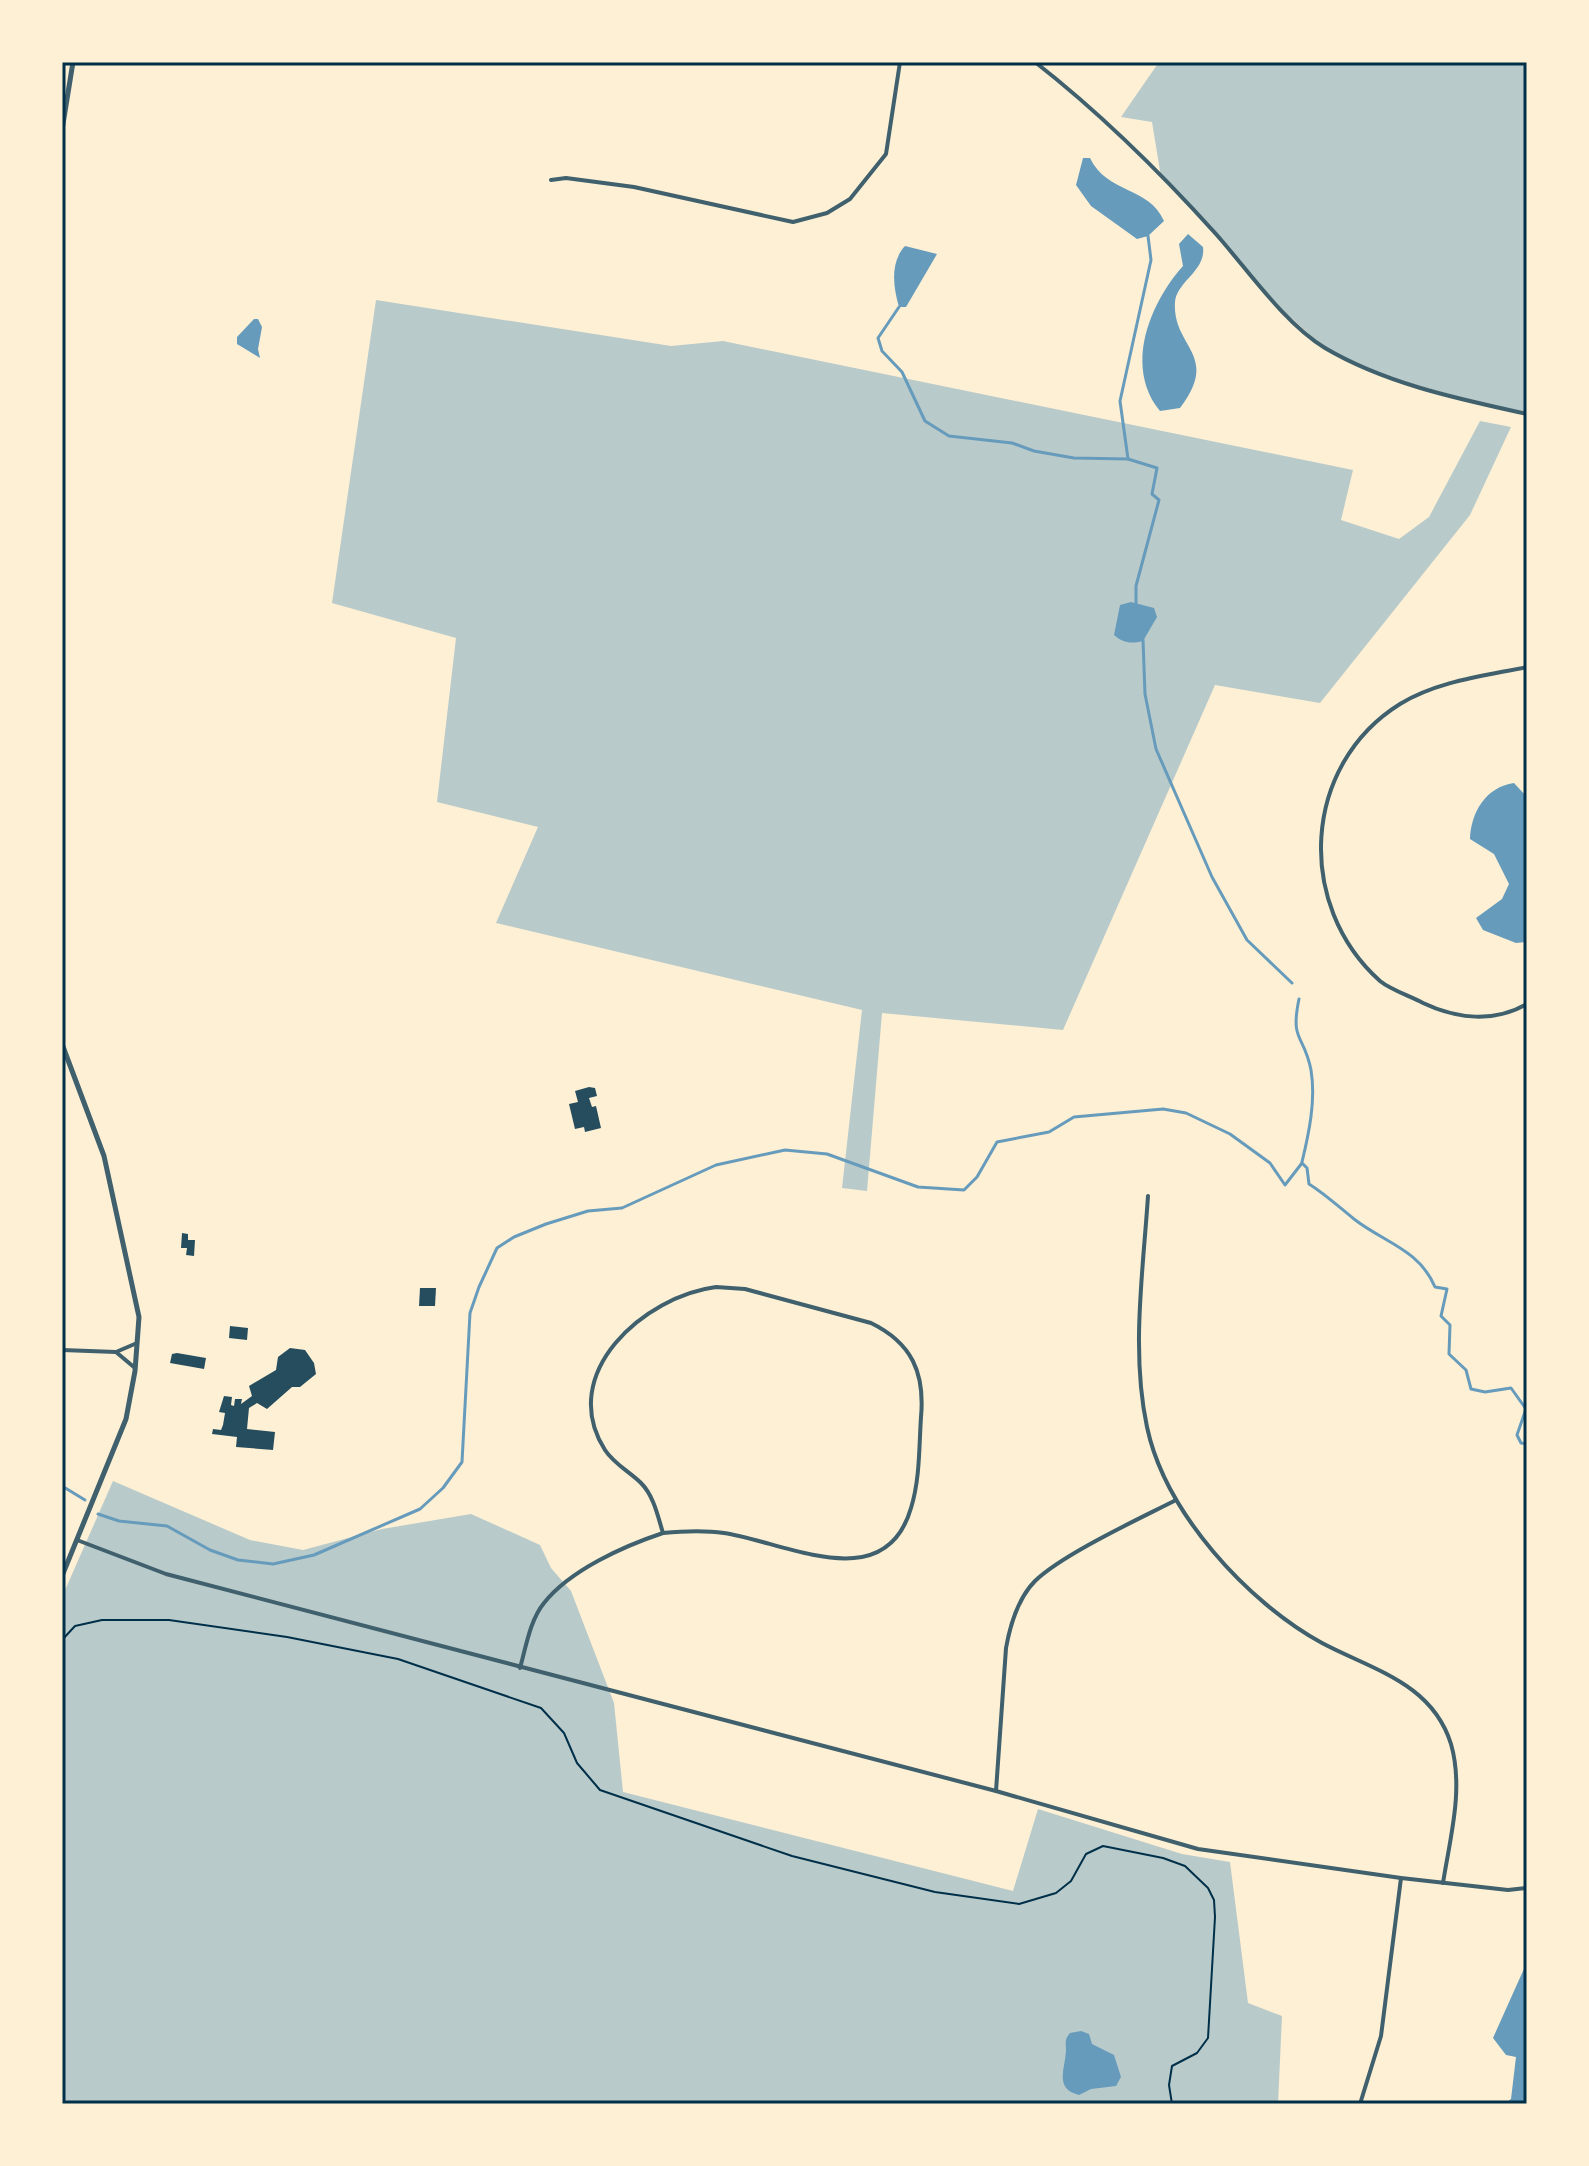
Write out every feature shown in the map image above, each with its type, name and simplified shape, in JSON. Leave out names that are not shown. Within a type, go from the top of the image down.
[{"type":"street","points":[[62,130],[73,62]]},
{"type":"street","points":[[551,180],[566,178],[634,187],[793,222],[827,213],[850,199],[886,154],[900,62]]},
{"type":"street","points":[[1035,62],[1066,87],[1161,177],[1284,311],[1322,346],[1372,373],[1527,414]]},
{"type":"street","points":[[1527,667],[1433,688],[1383,717],[1339,764],[1325,806],[1319,846],[1325,891],[1343,932],[1381,982],[1437,1009],[1477,1018],[1509,1014],[1527,1004]]},
{"type":"street","points":[[62,1044],[104,1156],[139,1317],[135,1368],[118,1443],[62,1576]]},
{"type":"street","points":[[1148,1196],[1140,1366],[1147,1429],[1176,1500],[1232,1574],[1272,1610],[1320,1642],[1402,1681],[1430,1703],[1450,1744],[1457,1789],[1443,1883]]},
{"type":"street","points":[[520,1668],[533,1624],[544,1603],[587,1569],[663,1533],[725,1533],[850,1560],[882,1550],[901,1529],[910,1512],[918,1469],[923,1385],[912,1356],[903,1344],[871,1323],[731,1287],[703,1289],[674,1297],[633,1322],[601,1367],[592,1402],[594,1420],[606,1451],[644,1486],[663,1533]]},
{"type":"street","points":[[62,1350],[116,1352],[138,1343]]},
{"type":"street","points":[[116,1352],[135,1368]]},
{"type":"street","points":[[996,1791],[1006,1648],[1010,1625],[1026,1592],[1036,1580],[1081,1552],[1176,1500]]},
{"type":"street","points":[[77,1540],[166,1574],[996,1791],[1198,1849],[1443,1883],[1508,1890],[1527,1888]]},
{"type":"street","points":[[1360,2104],[1381,2036],[1401,1878]]},
{"type":"path","points":[[62,1640],[75,1626],[102,1620],[169,1620],[287,1637],[398,1659],[541,1708],[564,1733],[577,1763],[600,1790],[692,1819],[792,1856],[935,1892],[1019,1904],[1056,1893],[1071,1881],[1086,1854],[1103,1846],[1163,1858],[1185,1866],[1208,1888],[1214,1900],[1215,1917],[1208,2038],[1197,2053],[1172,2066],[1169,2085],[1172,2104]]},
{"type":"shaded area","points":[[1159,62],[1527,62],[1527,415],[1372,373],[1322,346],[1284,311],[1161,177],[1152,122],[1121,117]]},
{"type":"shaded area","points":[[376,300],[671,346],[723,341],[1353,470],[1341,520],[1399,539],[1429,517],[1480,421],[1511,427],[1470,515],[1320,703],[1215,685],[1063,1030],[882,1013],[867,1191],[842,1188],[862,1010],[496,923],[538,827],[437,802],[456,638],[332,603]]},
{"type":"shaded area","points":[[113,1481],[250,1540],[303,1550],[382,1529],[471,1514],[540,1545],[551,1568],[571,1591],[614,1703],[623,1792],[1013,1891],[1038,1809],[1182,1854],[1230,1862],[1248,2003],[1282,2016],[1278,2104],[62,2104],[62,1597]]},
{"type":"water","points":[[1083,158],[1090,158],[1097,170],[1107,178],[1148,201],[1164,221],[1148,236],[1137,239],[1091,206],[1076,185]]},
{"type":"water","points":[[1188,234],[1203,247],[1203,255],[1175,302],[1176,318],[1196,363],[1196,375],[1180,408],[1160,411],[1149,394],[1144,376],[1142,356],[1145,337],[1160,299],[1183,266],[1179,244]]},
{"type":"water","points":[[905,246],[937,254],[906,307],[899,307],[894,275],[897,259]]},
{"type":"water","points":[[254,319],[258,319],[262,327],[258,349],[260,358],[237,344],[237,337]]},
{"type":"water","points":[[1131,602],[1154,608],[1157,617],[1143,641],[1127,642],[1114,635],[1120,605]]},
{"type":"water","points":[[1514,783],[1527,797],[1527,942],[1516,943],[1483,930],[1476,918],[1502,899],[1509,884],[1494,854],[1470,839],[1473,819],[1482,802],[1495,790]]},
{"type":"water","points":[[1527,1962],[1527,2104],[1504,2104],[1511,2099],[1516,2057],[1506,2055],[1493,2038]]},
{"type":"water","points":[[1081,2031],[1089,2034],[1092,2044],[1114,2055],[1121,2077],[1116,2086],[1091,2089],[1079,2095],[1066,2088],[1063,2078],[1066,2040],[1070,2033]]},
{"type":"building","points":[[595,1088],[597,1096],[589,1098],[592,1107],[596,1106],[601,1128],[585,1132],[584,1127],[575,1129],[569,1104],[578,1102],[575,1091]]},
{"type":"building","points":[[182,1233],[188,1234],[188,1240],[195,1240],[194,1256],[186,1255],[187,1248],[181,1248]]},
{"type":"building","points":[[420,1288],[436,1288],[435,1306],[419,1306]]},
{"type":"building","points":[[230,1326],[248,1328],[247,1340],[229,1338]]},
{"type":"building","points":[[290,1348],[305,1350],[314,1363],[316,1374],[300,1387],[292,1387],[267,1409],[257,1403],[249,1408],[247,1429],[275,1432],[273,1450],[236,1447],[237,1437],[212,1434],[213,1429],[221,1430],[223,1425],[225,1413],[219,1412],[224,1396],[232,1397],[231,1405],[234,1406],[235,1399],[242,1399],[241,1404],[252,1396],[249,1386],[276,1370],[278,1357]]},
{"type":"building","points":[[172,1354],[206,1358],[204,1369],[170,1363]]},
{"type":"waterway","points":[[1128,459],[1120,401],[1151,260],[1148,236]]},
{"type":"waterway","points":[[899,307],[878,338],[882,351],[902,372],[925,421],[949,436],[1012,443],[1034,451],[1074,458],[1128,459],[1157,468],[1152,494],[1159,500],[1136,586],[1136,605]]},
{"type":"waterway","points":[[1143,640],[1145,694],[1156,749],[1212,877],[1247,940],[1292,983]]},
{"type":"waterway","points":[[1299,999],[1297,1031],[1308,1058],[1313,1093],[1302,1162]]},
{"type":"waterway","points":[[98,1514],[119,1521],[167,1526],[210,1550],[238,1560],[273,1564],[314,1555],[420,1509],[443,1488],[462,1462],[470,1313],[497,1248],[514,1237],[588,1211],[622,1208],[716,1165],[785,1150],[827,1154],[918,1187],[964,1190],[977,1177],[997,1142],[1049,1132],[1074,1117],[1163,1109],[1186,1113],[1230,1134],[1270,1163],[1285,1185],[1302,1163],[1307,1168],[1309,1184],[1420,1264],[1435,1287],[1447,1289],[1441,1316],[1450,1325],[1449,1354],[1466,1370],[1471,1389],[1485,1392],[1511,1388],[1526,1409],[1517,1435],[1521,1443],[1527,1444]]},
{"type":"waterway","points":[[62,1486],[85,1500]]}]
